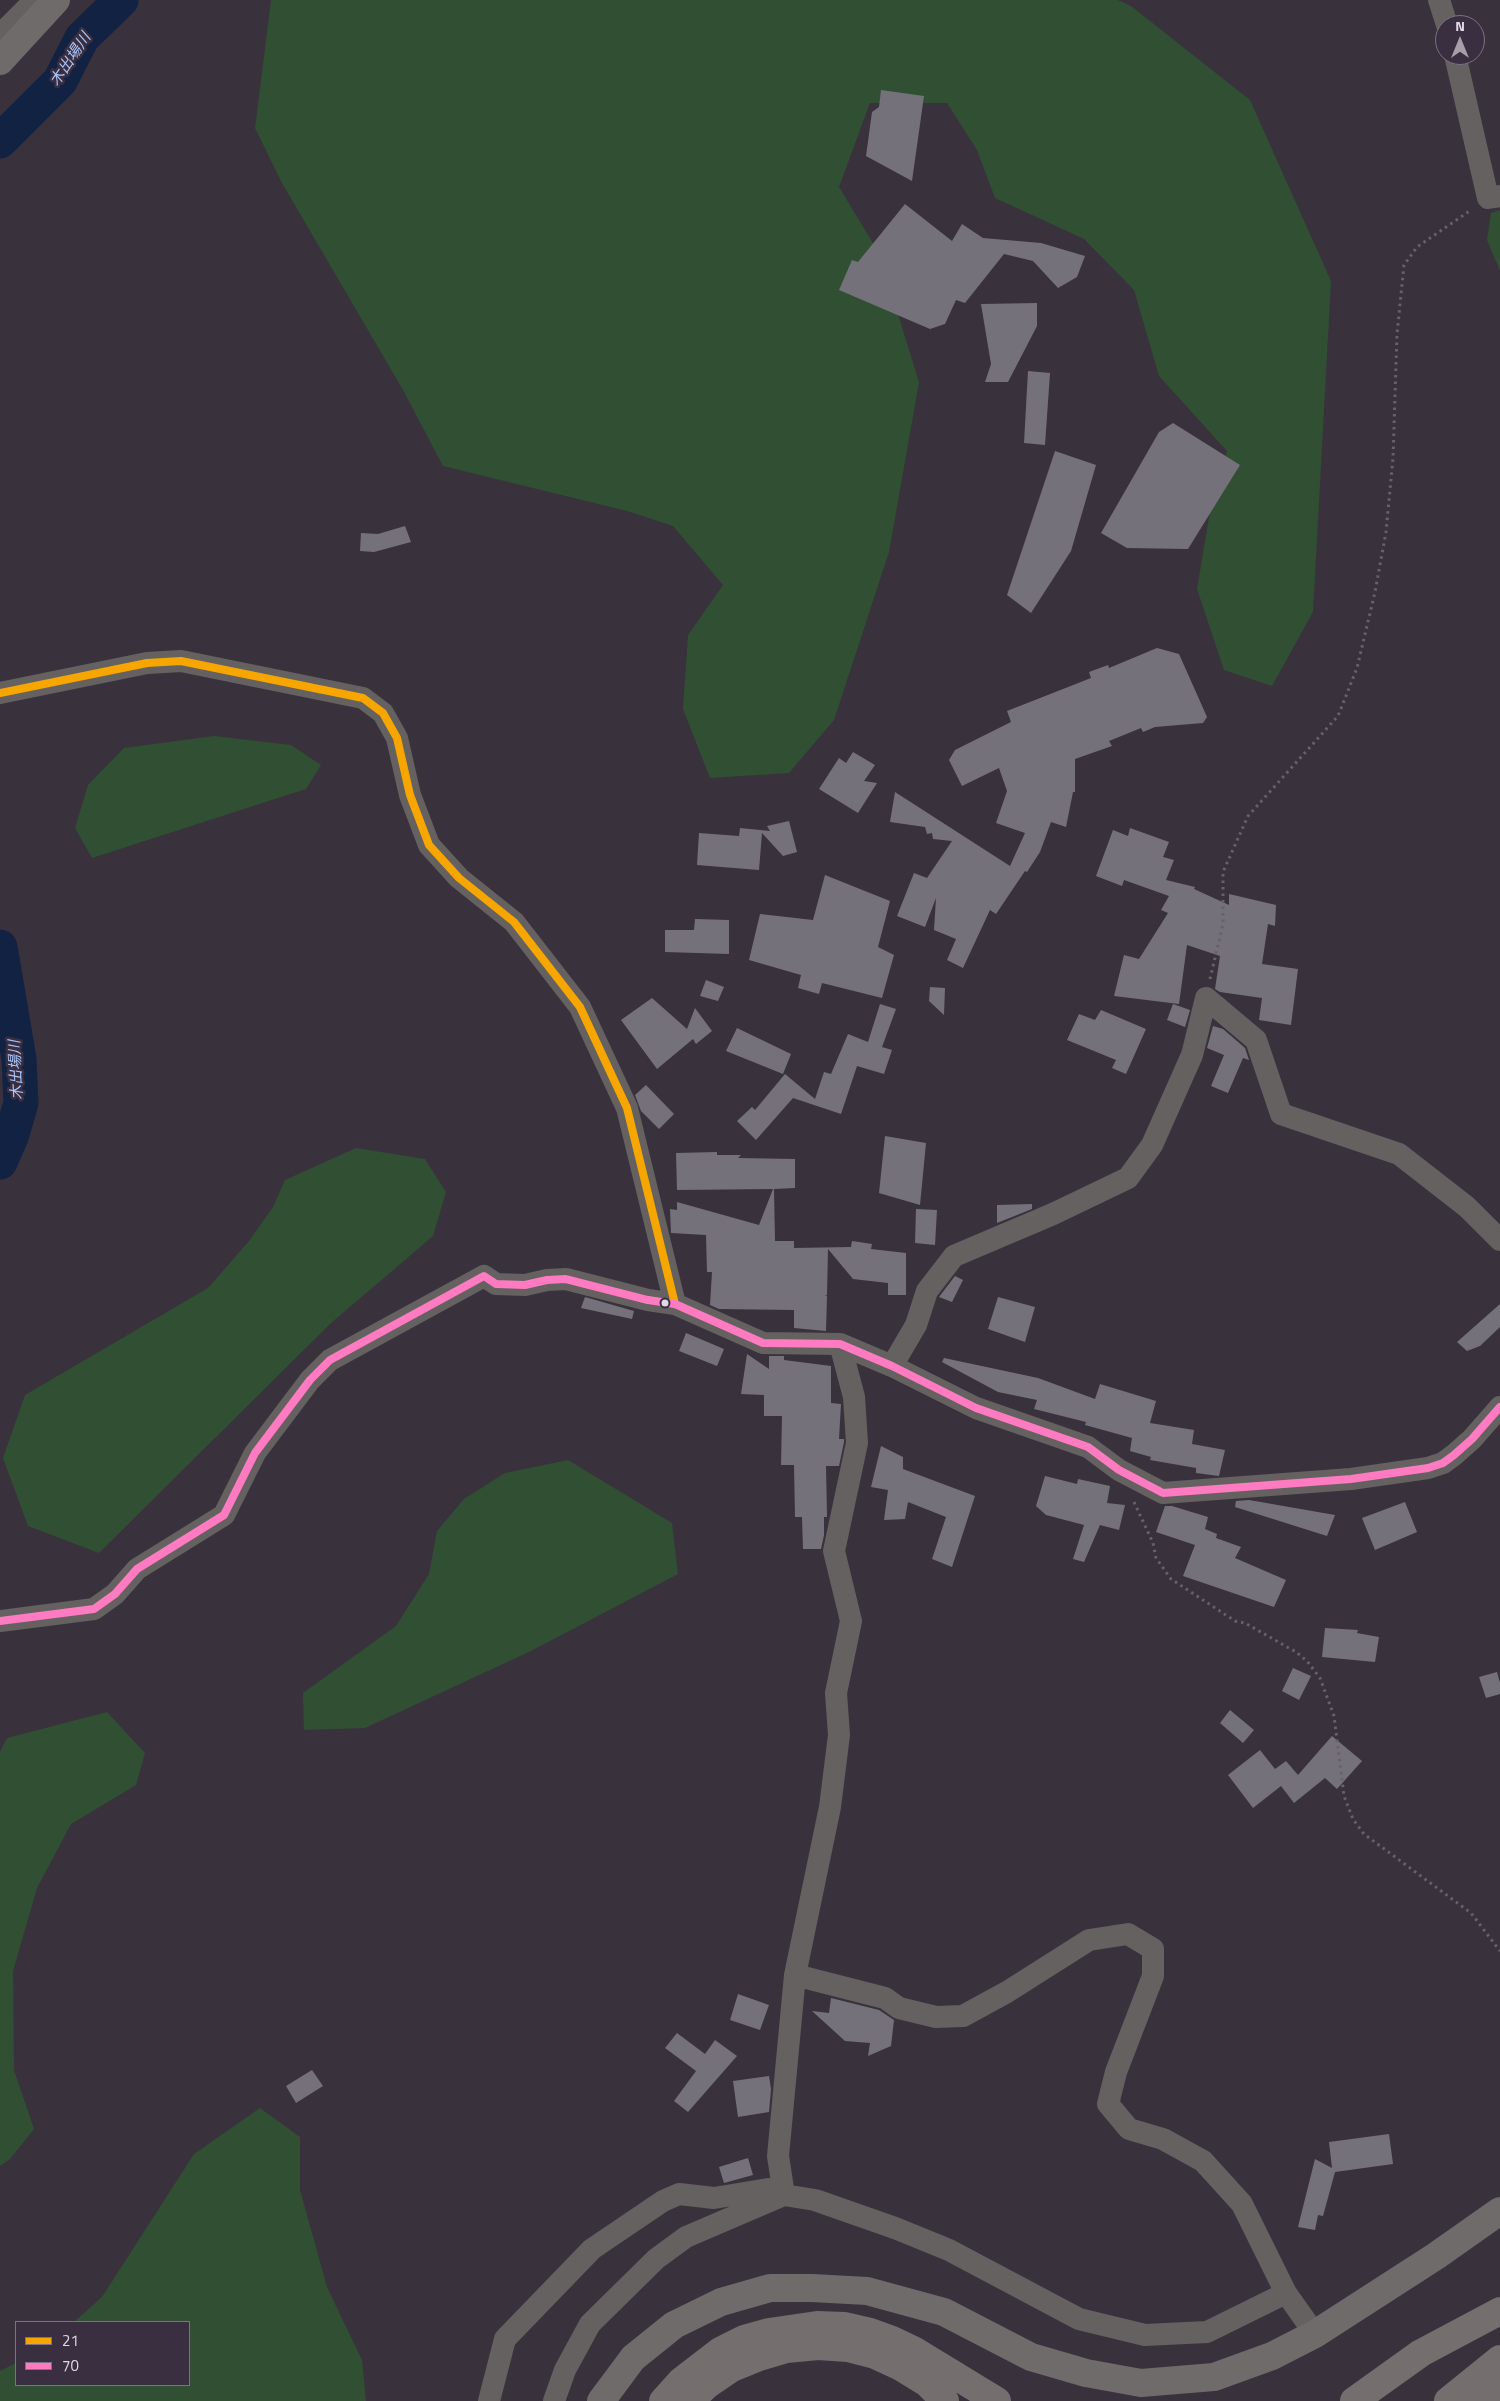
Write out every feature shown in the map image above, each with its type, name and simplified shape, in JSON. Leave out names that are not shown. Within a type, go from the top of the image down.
[{"type":"highway","points":[[1354,2401],[1422,2353],[1500,2312]]},
{"type":"highway","points":[[1388,2401],[1500,2312]]},
{"type":"highway","points":[[663,2401],[681,2381],[720,2351],[744,2339],[769,2332],[817,2325],[844,2326],[870,2332],[892,2340],[931,2360],[997,2401]]},
{"type":"highway","points":[[690,2401],[707,2385],[732,2368],[786,2349],[818,2346],[848,2348],[892,2363],[927,2383],[945,2401]]},
{"type":"highway","points":[[1448,2401],[1500,2359]]},
{"type":"highway","points":[[1484,2401],[1500,2387]]},
{"type":"street","points":[[0,35],[35,0]]},
{"type":"street","points":[[0,61],[56,0]]},
{"type":"street","points":[[1439,0],[1444,15]]},
{"type":"street","points":[[1457,65],[1494,197]]},
{"type":"street","points":[[0,693],[147,663],[181,661],[362,698],[383,713],[396,738],[410,794],[429,845],[459,878],[514,922],[580,1007],[627,1108],[675,1304]]},
{"type":"street","points":[[892,1366],[916,1325],[927,1291],[954,1256],[1053,1214],[1128,1178],[1152,1145],[1192,1055],[1206,998],[1256,1040],[1281,1114],[1399,1154],[1467,1207],[1500,1240]]},
{"type":"street","points":[[0,1621],[94,1609],[115,1594],[137,1569],[224,1515],[255,1453],[310,1380],[330,1360],[484,1276],[496,1284],[525,1285],[547,1280],[566,1279],[648,1300],[675,1304],[763,1342],[840,1344],[892,1366],[976,1408],[1088,1447],[1119,1470],[1163,1493],[1351,1479],[1428,1468],[1443,1463],[1454,1455],[1472,1439],[1500,1407]]},
{"type":"street","points":[[784,2195],[778,2156],[795,1975],[830,1807],[840,1735],[836,1694],[851,1621],[834,1551],[857,1443],[854,1397],[840,1344]]},
{"type":"street","points":[[795,1975],[885,1998],[899,2008],[936,2017],[963,2016],[1007,1992],[1089,1940],[1128,1934],[1153,1949],[1153,1976],[1116,2072],[1108,2104],[1129,2128],[1163,2139],[1203,2161],[1242,2204],[1286,2293],[1315,2334]]},
{"type":"street","points":[[489,2401],[505,2339],[592,2249],[663,2201],[679,2194],[714,2198],[768,2189],[784,2195],[816,2200],[895,2228],[949,2250],[1079,2319],[1145,2336],[1207,2332],[1286,2293]]},
{"type":"street","points":[[554,2401],[565,2370],[590,2324],[656,2259],[686,2237],[784,2195]]},
{"type":"street","points":[[601,2401],[633,2358],[674,2325],[721,2302],[770,2288],[867,2291],[944,2312],[1031,2357],[1086,2373],[1141,2383],[1214,2377],[1272,2356],[1315,2334],[1436,2256],[1500,2211]]},
{"type":"path","points":[[1206,998],[1223,924],[1223,872],[1248,816],[1338,716],[1357,668],[1375,592],[1386,532],[1393,458],[1397,334],[1404,265],[1417,247],[1494,197]]},
{"type":"path","points":[[1119,1470],[1153,1543],[1156,1558],[1171,1578],[1235,1621],[1245,1623],[1296,1652],[1307,1661],[1320,1678],[1334,1716],[1344,1796],[1353,1819],[1364,1834],[1471,1913],[1500,1951]]},
{"type":"green space","points":[[271,0],[1118,0],[1131,6],[1250,100],[1331,281],[1313,612],[1272,686],[1224,670],[1197,589],[1210,511],[1227,451],[1159,376],[1134,290],[1084,239],[995,198],[977,150],[947,103],[870,103],[839,187],[879,253],[919,382],[889,552],[834,720],[789,773],[710,778],[683,709],[688,635],[723,585],[673,526],[627,511],[443,466],[403,390],[282,183],[255,128]]},
{"type":"green space","points":[[1500,210],[1500,271],[1487,240],[1491,213]]},
{"type":"green space","points":[[214,736],[291,745],[321,765],[306,789],[92,858],[75,828],[88,785],[124,748]]},
{"type":"green space","points":[[356,1148],[425,1159],[446,1192],[433,1236],[330,1324],[99,1553],[28,1526],[3,1458],[25,1395],[208,1288],[249,1241],[273,1207],[285,1180]]},
{"type":"green space","points":[[568,1460],[672,1523],[678,1574],[531,1651],[365,1728],[304,1730],[303,1693],[396,1626],[429,1574],[437,1531],[464,1499],[505,1473]]},
{"type":"green space","points":[[107,1712],[145,1753],[136,1785],[71,1824],[37,1888],[13,1971],[14,2070],[34,2129],[10,2159],[0,2166],[0,1752],[7,1738]]},
{"type":"green space","points":[[260,2108],[300,2137],[300,2190],[327,2287],[362,2360],[366,2401],[0,2401],[0,2371],[15,2364],[15,2386],[190,2386],[190,2321],[75,2321],[102,2297],[194,2154]]},
{"type":"building","points":[[881,90],[924,96],[912,181],[866,156],[872,112],[879,107]]},
{"type":"building","points":[[905,204],[952,241],[962,224],[983,238],[1041,243],[1085,256],[1077,277],[1058,288],[1033,261],[1004,254],[965,303],[956,300],[945,324],[930,329],[839,290],[852,260],[858,262]]},
{"type":"building","points":[[1037,303],[1037,326],[1008,382],[985,382],[991,364],[981,304]]},
{"type":"building","points":[[1028,371],[1050,373],[1045,445],[1024,443]]},
{"type":"building","points":[[1173,423],[1240,465],[1188,549],[1127,548],[1101,533],[1159,432]]},
{"type":"building","points":[[1055,451],[1096,465],[1071,551],[1031,613],[1007,595]]},
{"type":"building","points":[[405,526],[411,542],[374,552],[360,551],[361,533],[378,534]]},
{"type":"building","points":[[1157,648],[1179,654],[1207,717],[1203,723],[1155,727],[1143,732],[1141,728],[1109,741],[1112,746],[1075,759],[1075,792],[1073,792],[1066,827],[1051,822],[1040,852],[1027,872],[1025,871],[996,914],[990,910],[963,968],[947,960],[956,939],[934,930],[936,898],[925,927],[897,916],[914,873],[927,878],[952,841],[933,839],[932,833],[927,834],[925,827],[890,822],[895,792],[1010,866],[1025,833],[996,823],[1007,791],[999,768],[962,786],[949,760],[955,750],[1011,722],[1007,711],[1091,678],[1089,672],[1108,665],[1109,668]]},
{"type":"building","points":[[853,752],[875,765],[864,781],[877,783],[858,813],[819,789],[839,758],[846,763]]},
{"type":"building","points":[[789,821],[797,852],[783,856],[762,833],[759,870],[697,865],[699,833],[739,836],[740,828],[770,831],[767,826]]},
{"type":"building","points":[[1130,828],[1169,842],[1163,857],[1174,860],[1166,880],[1195,887],[1194,889],[1229,905],[1229,894],[1276,905],[1275,926],[1268,924],[1262,964],[1298,969],[1291,1025],[1259,1020],[1262,998],[1220,992],[1215,989],[1220,956],[1187,945],[1179,1004],[1114,996],[1124,955],[1139,959],[1168,913],[1161,910],[1169,896],[1124,880],[1122,886],[1096,876],[1113,830],[1128,836]]},
{"type":"building","points":[[825,875],[890,901],[878,947],[894,955],[882,998],[822,983],[819,994],[798,988],[801,975],[749,960],[760,914],[813,920]]},
{"type":"building","points":[[695,919],[729,920],[729,954],[665,952],[665,930],[694,930]]},
{"type":"building","points":[[706,980],[724,987],[718,1001],[700,996]]},
{"type":"building","points":[[930,987],[945,988],[944,1015],[929,1001]]},
{"type":"building","points":[[652,998],[687,1029],[695,1008],[712,1031],[696,1044],[693,1039],[657,1069],[621,1020]]},
{"type":"building","points":[[880,1004],[896,1009],[882,1047],[892,1050],[884,1074],[857,1066],[841,1114],[793,1098],[756,1140],[737,1121],[752,1107],[755,1110],[785,1074],[815,1099],[824,1072],[831,1074],[848,1034],[868,1042]]},
{"type":"building","points":[[1173,1004],[1190,1010],[1185,1027],[1167,1020]]},
{"type":"building","points":[[1101,1010],[1146,1029],[1126,1074],[1112,1068],[1116,1060],[1067,1040],[1079,1014],[1095,1020]]},
{"type":"building","points":[[1213,1026],[1223,1029],[1245,1048],[1249,1060],[1243,1058],[1228,1093],[1211,1086],[1224,1055],[1207,1048]]},
{"type":"building","points":[[737,1028],[791,1054],[783,1074],[726,1051]]},
{"type":"building","points":[[646,1085],[674,1114],[659,1129],[641,1111],[635,1095]]},
{"type":"building","points":[[885,1136],[926,1143],[920,1205],[879,1193]]},
{"type":"building","points":[[717,1152],[717,1155],[741,1155],[738,1158],[795,1159],[795,1188],[774,1189],[775,1241],[794,1241],[794,1248],[851,1247],[852,1241],[872,1244],[871,1249],[906,1253],[906,1295],[888,1295],[888,1283],[853,1279],[828,1249],[827,1295],[825,1295],[827,1296],[826,1331],[794,1328],[794,1310],[719,1309],[710,1305],[712,1272],[707,1272],[706,1235],[671,1233],[670,1209],[677,1210],[677,1202],[759,1225],[773,1189],[677,1190],[676,1153]]},
{"type":"building","points":[[1032,1204],[1032,1209],[997,1223],[997,1205]]},
{"type":"building","points":[[916,1209],[937,1210],[935,1245],[915,1243]]},
{"type":"building","points":[[955,1276],[963,1280],[952,1302],[939,1297]]},
{"type":"building","points":[[585,1297],[634,1311],[632,1319],[581,1308]]},
{"type":"building","points":[[998,1297],[1035,1307],[1025,1342],[988,1329]]},
{"type":"building","points":[[1500,1304],[1500,1327],[1480,1346],[1467,1351],[1457,1342]]},
{"type":"building","points":[[686,1333],[724,1349],[717,1366],[679,1351]]},
{"type":"building","points":[[747,1354],[769,1369],[769,1356],[784,1356],[784,1360],[831,1366],[831,1403],[841,1404],[839,1439],[844,1439],[844,1442],[839,1466],[826,1466],[827,1517],[824,1517],[824,1535],[821,1549],[803,1549],[802,1517],[795,1517],[794,1465],[781,1465],[782,1416],[764,1416],[764,1395],[741,1394]]},
{"type":"building","points":[[944,1358],[1038,1378],[1095,1399],[1100,1384],[1156,1401],[1150,1423],[1194,1430],[1192,1444],[1225,1450],[1219,1476],[1196,1473],[1196,1468],[1150,1460],[1151,1457],[1130,1451],[1132,1438],[1085,1425],[1086,1422],[1034,1409],[1037,1400],[998,1392],[942,1362]]},
{"type":"building","points":[[881,1446],[903,1457],[903,1469],[975,1496],[952,1567],[932,1559],[946,1517],[908,1502],[905,1519],[884,1520],[888,1490],[871,1487]]},
{"type":"building","points":[[1045,1476],[1077,1484],[1078,1479],[1110,1486],[1107,1503],[1125,1505],[1119,1530],[1100,1525],[1084,1562],[1073,1559],[1084,1525],[1046,1515],[1036,1506]]},
{"type":"building","points":[[1249,1500],[1335,1515],[1327,1536],[1235,1507],[1236,1501]]},
{"type":"building","points":[[1405,1502],[1417,1532],[1375,1550],[1362,1518]]},
{"type":"building","points":[[1165,1506],[1172,1506],[1208,1517],[1205,1529],[1217,1534],[1216,1538],[1241,1547],[1235,1558],[1286,1580],[1274,1607],[1183,1576],[1195,1545],[1156,1532]]},
{"type":"building","points":[[1325,1628],[1358,1630],[1357,1633],[1379,1637],[1375,1662],[1322,1657]]},
{"type":"building","points":[[1293,1668],[1311,1676],[1299,1700],[1282,1691]]},
{"type":"building","points":[[1497,1672],[1500,1694],[1486,1698],[1479,1677]]},
{"type":"building","points":[[1230,1710],[1254,1730],[1243,1743],[1220,1723]]},
{"type":"building","points":[[1332,1736],[1362,1761],[1337,1789],[1325,1778],[1294,1803],[1281,1786],[1253,1808],[1228,1775],[1260,1750],[1275,1769],[1286,1761],[1298,1775]]},
{"type":"building","points":[[738,1994],[769,2005],[760,2030],[730,2020]]},
{"type":"building","points":[[831,1998],[879,2010],[894,2020],[891,2046],[868,2056],[870,2043],[845,2041],[812,2011],[829,2013]]},
{"type":"building","points":[[677,2033],[705,2054],[715,2040],[737,2056],[688,2112],[674,2101],[696,2071],[665,2048]]},
{"type":"building","points":[[312,2070],[323,2086],[296,2103],[286,2086]]},
{"type":"building","points":[[769,2076],[771,2089],[769,2112],[738,2117],[733,2081]]},
{"type":"building","points":[[1389,2134],[1393,2164],[1335,2172],[1323,2216],[1318,2215],[1315,2230],[1298,2227],[1315,2159],[1332,2168],[1329,2142]]},
{"type":"building","points":[[748,2158],[753,2175],[724,2183],[719,2167]]},
{"type":"waterway","name":"木出場川","points":[[0,141],[60,81],[82,38],[121,0]]},
{"type":"waterway","name":"木出場川","points":[[0,947],[19,1059],[21,1103],[11,1137],[0,1162]]},
{"type":"transit line","name":"21","points":[[0,693],[147,663],[181,661],[363,698],[383,713],[397,738],[410,795],[429,845],[459,878],[514,922],[580,1007],[627,1108],[675,1304]]},
{"type":"transit line","name":"70","points":[[0,1621],[94,1609],[115,1594],[137,1569],[224,1515],[255,1453],[310,1380],[330,1360],[484,1276],[496,1284],[525,1285],[547,1280],[566,1279],[648,1300],[675,1304],[763,1343],[840,1344],[892,1366],[976,1408],[1088,1447],[1119,1470],[1163,1493],[1351,1479],[1428,1468],[1443,1463],[1454,1455],[1472,1439],[1500,1407]]}]
